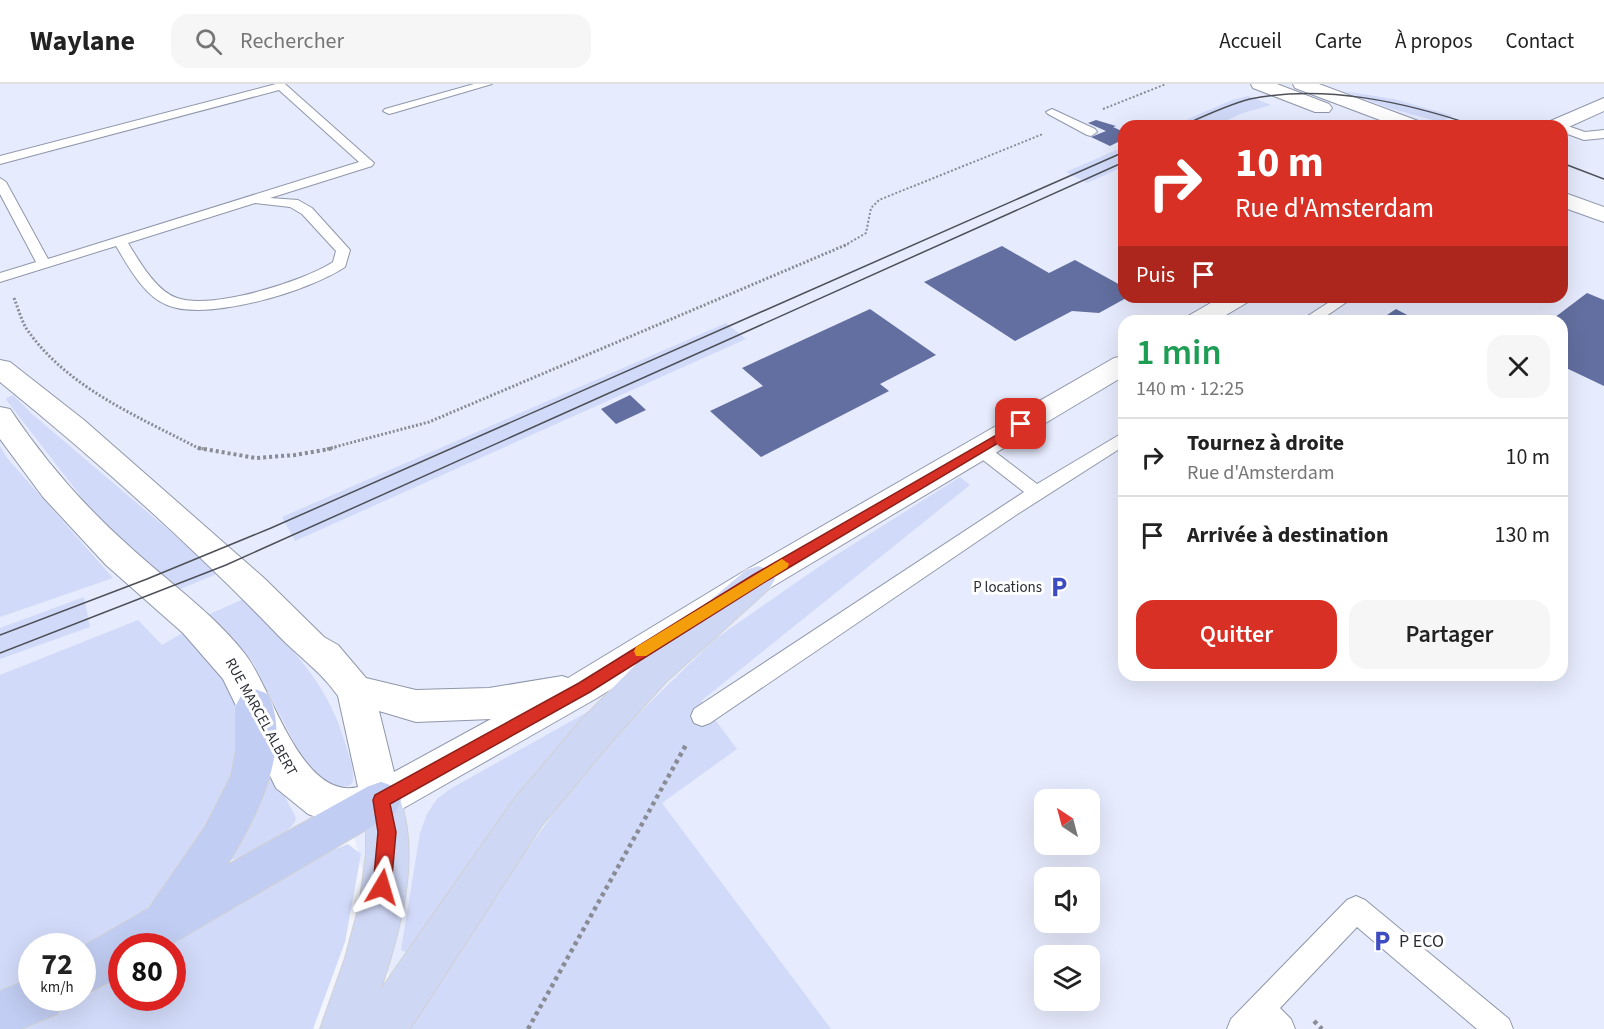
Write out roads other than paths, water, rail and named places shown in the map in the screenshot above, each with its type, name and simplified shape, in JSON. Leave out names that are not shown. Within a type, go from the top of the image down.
[{"type":"highway","points":[[382,1029],[528,812],[597,730],[653,671],[758,579]]},
{"type":"highway","points":[[163,924],[225,830],[241,798],[255,758],[255,705]]},
{"type":"highway","points":[[148,933],[381,800],[387,832],[380,905],[359,988],[344,1029]]},
{"type":"highway","points":[[0,1014],[18,1007]]},
{"type":"street","points":[[1262,84],[1355,120]]},
{"type":"street","points":[[1302,84],[1398,120]]},
{"type":"street","points":[[1568,120],[1604,104]]},
{"type":"street","points":[[1568,176],[1604,197]]},
{"type":"street","points":[[1568,201],[1604,215]]},
{"type":"street","points":[[1208,315],[1228,303]]},
{"type":"street","points":[[0,368],[74,427],[252,587],[310,647],[325,655],[355,691],[381,800]]},
{"type":"street","name":"RUE MARCEL ALBERT","points":[[0,416],[27,456],[88,526],[226,654],[290,775],[322,801],[337,806],[353,807],[381,800],[584,687],[758,579],[1118,368]]},
{"type":"street","points":[[355,691],[392,698],[416,706],[426,706],[489,704],[584,687]]},
{"type":"lane","points":[[389,111],[486,84]]},
{"type":"lane","points":[[0,160],[281,86],[368,163],[0,278]]},
{"type":"lane","points":[[1052,112],[1091,132]]},
{"type":"lane","points":[[1568,130],[1584,136],[1604,134]]},
{"type":"lane","points":[[0,182],[43,263]]},
{"type":"lane","points":[[120,240],[127,254],[162,296],[173,302],[196,305],[251,298],[319,277],[340,264],[343,250],[307,211],[293,203],[242,202]]},
{"type":"lane","points":[[1318,315],[1337,303]]},
{"type":"lane","points":[[702,716],[1037,493],[1118,442]]},
{"type":"lane","points":[[980,448],[1037,493]]},
{"type":"lane","points":[[1241,1029],[1356,909],[1499,1029]]},
{"type":"lane","points":[[1260,1009],[1281,1029]]},
{"type":"tram line","points":[[1196,120],[1250,99],[1307,94],[1364,98],[1458,120]]},
{"type":"tram line","points":[[0,635],[147,579],[271,528],[1118,155]]},
{"type":"tram line","points":[[0,653],[226,565],[1118,165]]},
{"type":"tram line","points":[[1568,165],[1604,179]]},
{"type":"place","name":"P locations","points":[[1059,587]]},
{"type":"place","name":"P ECO","points":[[1382,941]]}]
